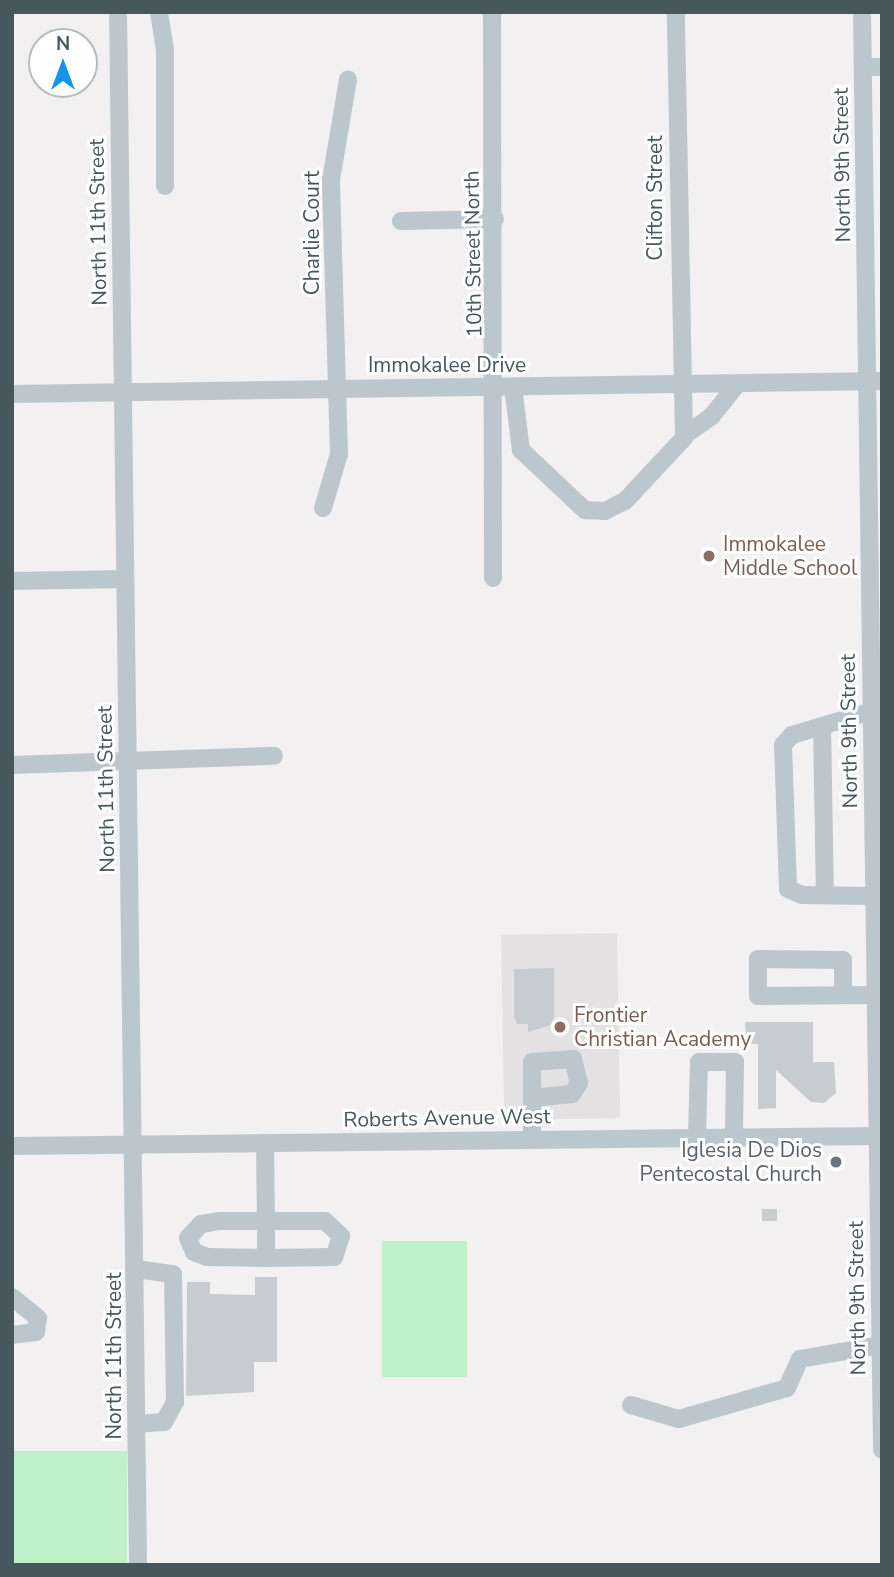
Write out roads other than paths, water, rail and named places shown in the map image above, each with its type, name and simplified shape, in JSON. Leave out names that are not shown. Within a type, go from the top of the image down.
[{"type":"street","name":"North 11th Street","points":[[118,12],[138,1565]]},
{"type":"street","points":[[159,12],[166,63],[165,186]]},
{"type":"street","name":"10th Street North","points":[[492,12],[497,373],[492,388],[493,578]]},
{"type":"street","name":"Clifton Street","points":[[676,12],[679,384],[685,435]]},
{"type":"street","name":"North 9th Street","points":[[862,12],[874,381],[876,580],[872,711],[875,995],[880,1137],[882,1450]]},
{"type":"street","points":[[863,67],[882,67]]},
{"type":"street","name":"Charlie Court","points":[[323,508],[338,471],[339,389],[331,180],[348,79]]},
{"type":"street","points":[[401,221],[495,219]]},
{"type":"street","name":"Immokalee Drive","points":[[12,394],[874,381]]},
{"type":"street","points":[[513,387],[522,450],[585,510],[605,511],[625,501],[685,435],[722,407],[738,383]]},
{"type":"street","points":[[12,581],[125,579]]},
{"type":"street","points":[[872,711],[822,726],[783,745],[788,888],[825,895],[874,896]]},
{"type":"street","points":[[822,726],[825,895]]},
{"type":"street","points":[[12,765],[274,756]]},
{"type":"street","points":[[843,995],[843,960],[758,959],[758,996],[875,995]]},
{"type":"street","points":[[697,1138],[699,1062],[735,1062],[734,1137]]},
{"type":"street","points":[[532,1098],[532,1139]]},
{"type":"street","name":"Roberts Avenue West","points":[[12,1146],[880,1137]]},
{"type":"street","points":[[265,1143],[266,1258]]},
{"type":"street","points":[[266,1221],[325,1221],[341,1236],[334,1257],[266,1258],[207,1257],[194,1252],[188,1238],[201,1224],[266,1221]]},
{"type":"street","points":[[136,1269],[173,1274],[175,1388],[169,1418],[137,1424]]},
{"type":"street","points":[[12,1297],[38,1318],[36,1332],[12,1335]]},
{"type":"street","points":[[631,1405],[679,1419],[787,1388],[800,1359],[880,1345]]},
{"type":"place","name":"Immokalee Middle School","points":[[709,556]]},
{"type":"place","name":"Frontier Christian Academy","points":[[560,1027]]},
{"type":"place","name":"Iglesia De Dios Pentecostal Church","points":[[836,1162]]}]
